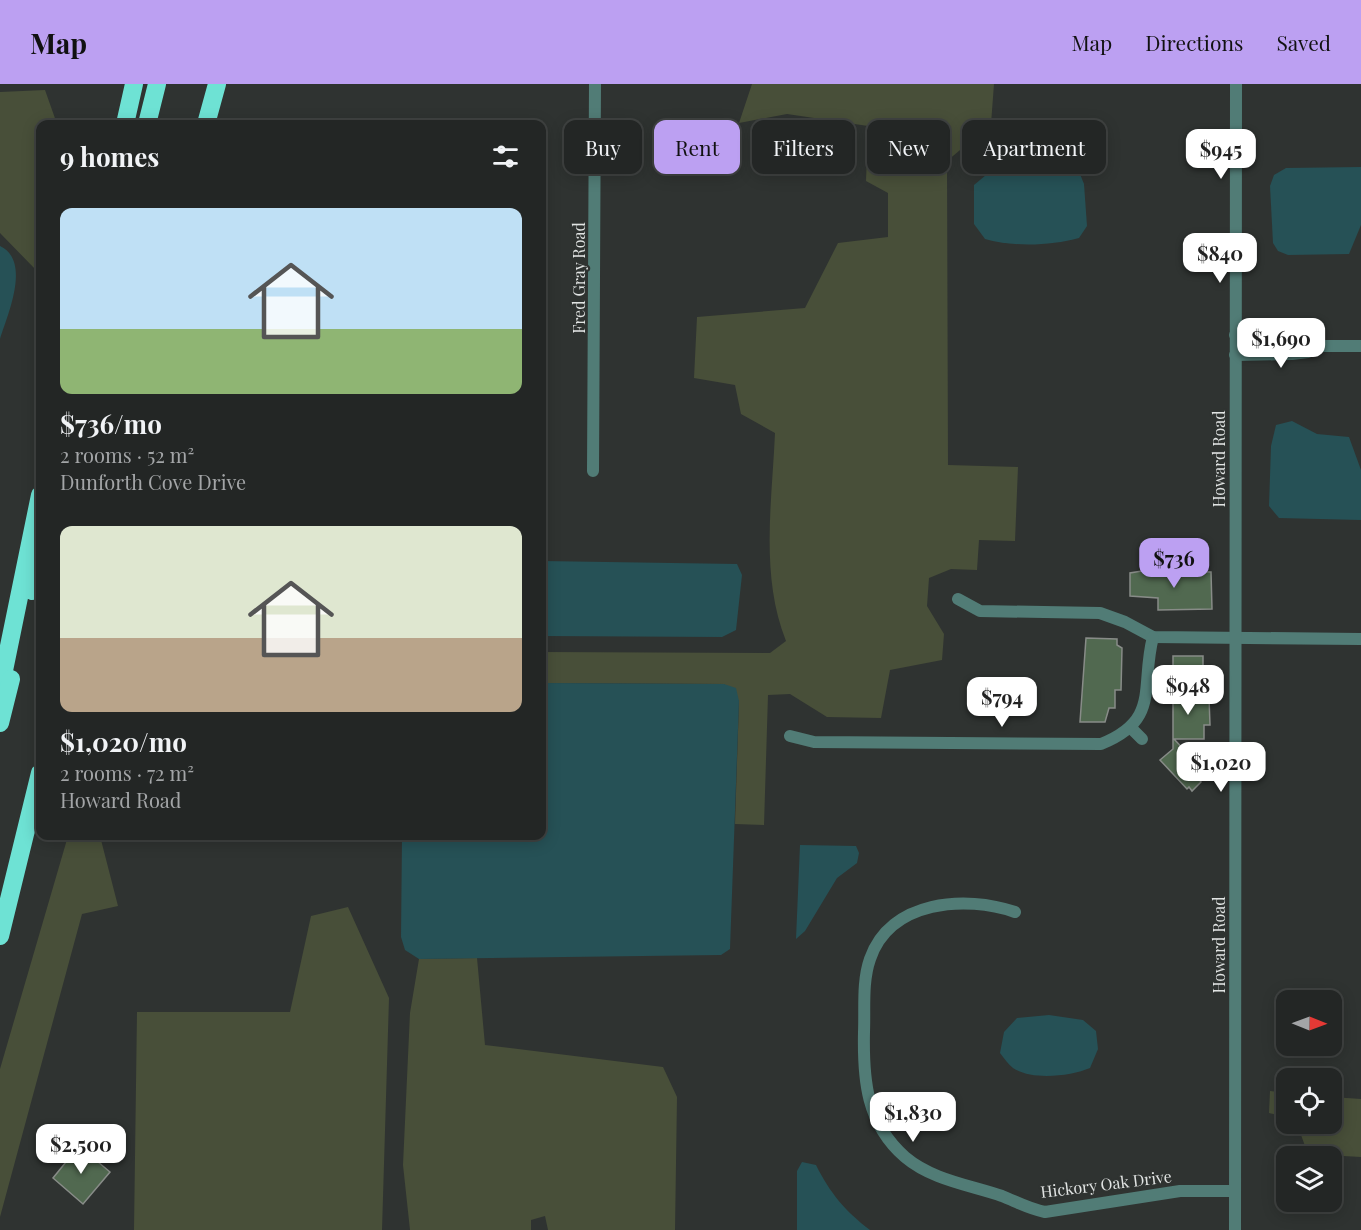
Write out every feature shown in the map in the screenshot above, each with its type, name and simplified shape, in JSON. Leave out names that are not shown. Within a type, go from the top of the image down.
[{"type":"highway","points":[[126,120],[134,84]]},
{"type":"highway","points":[[148,120],[157,84]]},
{"type":"highway","points":[[207,120],[217,84]]},
{"type":"highway","points":[[0,690],[36,514]]},
{"type":"highway","points":[[0,723],[36,574]]},
{"type":"highway","points":[[0,936],[36,788]]},
{"type":"street","name":"Fred Gray Road","points":[[593,471],[595,84]]},
{"type":"street","name":"Howard Road","points":[[1235,1230],[1236,84]]},
{"type":"street","points":[[1235,335],[1292,335],[1309,338],[1316,346]]},
{"type":"street","points":[[1235,355],[1292,354],[1308,352],[1316,346],[1361,346]]},
{"type":"street","points":[[958,600],[980,611],[1100,613],[1125,622],[1153,637],[1361,639]]},
{"type":"street","points":[[790,736],[814,742],[1101,744],[1131,728],[1147,695],[1148,655],[1153,637]]},
{"type":"street","points":[[1131,728],[1142,739]]},
{"type":"street","name":"Hickory Oak Drive","points":[[1016,912],[994,905],[941,904],[918,911],[899,920],[882,938],[870,958],[866,981],[863,1074],[872,1108],[884,1134],[905,1157],[924,1169],[1002,1196],[1029,1209],[1045,1212],[1180,1191],[1235,1191]]},
{"type":"green space","points":[[752,84],[994,84],[991,120],[962,120],[962,148],[950,158],[950,120],[867,120],[867,126],[855,124],[855,120],[828,120],[787,114],[740,123]]},
{"type":"green space","points":[[45,90],[56,120],[36,120],[36,270],[0,233],[0,92]]},
{"type":"green space","points":[[867,154],[867,174],[947,174],[948,465],[1018,467],[1015,541],[979,540],[977,570],[951,569],[929,578],[927,606],[944,634],[942,660],[890,670],[881,718],[827,717],[790,694],[768,695],[764,825],[735,824],[739,701],[724,684],[546,683],[546,652],[770,653],[786,641],[778,616],[770,565],[770,512],[775,433],[741,414],[735,385],[694,378],[697,317],[805,308],[838,243],[888,237],[888,193],[866,181]]},
{"type":"green space","points":[[67,840],[101,840],[118,906],[82,914],[0,1217],[0,1069]]},
{"type":"green space","points":[[348,907],[389,998],[382,1230],[134,1230],[137,1012],[290,1012],[311,916]]},
{"type":"green space","points":[[477,958],[485,1045],[663,1067],[677,1097],[675,1230],[548,1230],[545,1216],[531,1220],[531,1230],[410,1230],[403,1165],[410,1013],[419,959]]},
{"type":"green space","points":[[1270,1091],[1276,1092],[1276,1115],[1269,1113]]},
{"type":"green space","points":[[1342,1098],[1361,1099],[1361,1157],[1342,1156],[1342,1146],[1305,1146],[1301,1134],[1342,1134]]},
{"type":"water","points":[[1361,167],[1361,225],[1349,254],[1288,255],[1278,251],[1273,243],[1270,186],[1274,175],[1286,168]]},
{"type":"water","points":[[987,174],[1080,174],[1084,184],[1087,226],[1079,238],[1068,241],[1019,244],[985,239],[974,224],[974,185]]},
{"type":"water","points":[[0,246],[9,253],[16,276],[12,303],[0,339]]},
{"type":"water","points":[[1292,421],[1317,434],[1349,437],[1361,470],[1361,520],[1279,518],[1269,506],[1271,446],[1276,425]]},
{"type":"water","points":[[546,561],[737,564],[742,575],[736,630],[722,637],[546,636]]},
{"type":"water","points":[[546,683],[724,684],[736,688],[739,701],[730,949],[721,955],[419,959],[405,950],[401,937],[402,840],[546,840]]},
{"type":"water","points":[[800,845],[856,846],[859,853],[857,863],[837,878],[805,931],[796,939]]},
{"type":"water","points":[[1049,1015],[1083,1020],[1096,1031],[1098,1049],[1090,1068],[1062,1075],[1030,1075],[1013,1068],[1000,1053],[1004,1032],[1017,1018]]},
{"type":"water","points":[[802,1162],[816,1165],[839,1201],[870,1230],[797,1230],[797,1171]]},
{"type":"building","points":[[1142,571],[1211,572],[1212,609],[1158,610],[1158,598],[1130,596],[1130,573]]},
{"type":"building","points":[[1086,638],[1117,639],[1117,645],[1122,648],[1121,690],[1115,690],[1115,708],[1109,708],[1105,722],[1080,722]]},
{"type":"building","points":[[1173,656],[1203,656],[1203,670],[1208,670],[1210,725],[1204,725],[1204,739],[1174,739],[1205,772],[1198,778],[1201,782],[1192,791],[1189,787],[1187,789],[1160,760],[1173,749]]},
{"type":"building","points":[[79,1146],[110,1172],[83,1204],[53,1178]]}]
